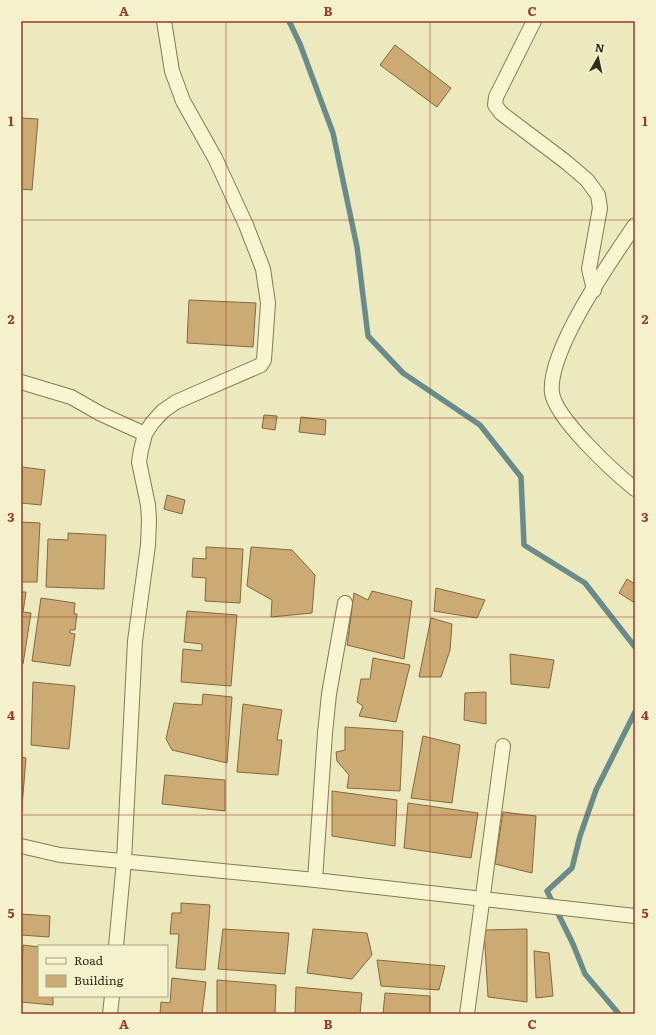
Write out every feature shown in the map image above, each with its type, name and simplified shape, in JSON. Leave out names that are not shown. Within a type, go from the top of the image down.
[{"type":"street","points":[[116,945],[124,861],[135,640],[149,526],[148,505],[139,462],[145,434],[163,411],[176,402],[261,365],[264,360],[268,303],[263,269],[246,225],[212,152],[184,101],[172,71],[164,21]]},
{"type":"street","points":[[534,21],[499,92],[495,105],[501,113],[587,180],[598,195],[600,208],[589,269],[594,290]]},
{"type":"street","points":[[635,225],[578,314],[560,353],[554,376],[552,394],[558,406],[580,438],[635,489]]},
{"type":"street","points":[[21,382],[71,397],[101,414],[145,434]]},
{"type":"street","points":[[315,880],[329,694],[345,603]]},
{"type":"street","points":[[466,1014],[483,900],[503,746]]},
{"type":"street","points":[[21,846],[60,855],[315,880],[635,916]]},
{"type":"street","points":[[110,1014],[112,997]]},
{"type":"building","points":[[395,45],[451,88],[437,107],[380,65]]},
{"type":"building","points":[[21,118],[38,119],[32,190],[21,189]]},
{"type":"building","points":[[189,300],[256,303],[253,347],[187,343]]},
{"type":"building","points":[[264,415],[277,416],[275,430],[262,428]]},
{"type":"building","points":[[301,417],[326,420],[325,435],[299,432]]},
{"type":"building","points":[[22,467],[45,470],[41,505],[21,503]]},
{"type":"building","points":[[167,495],[185,500],[182,514],[164,509]]},
{"type":"building","points":[[21,522],[40,523],[37,582],[21,582]]},
{"type":"building","points":[[68,533],[106,535],[104,589],[46,587],[48,539],[68,540]]},
{"type":"building","points":[[206,547],[243,549],[240,603],[205,601],[206,578],[192,577],[193,558],[206,559]]},
{"type":"building","points":[[251,547],[292,550],[315,575],[312,613],[271,617],[272,600],[247,586]]},
{"type":"building","points":[[627,579],[635,584],[635,603],[619,593]]},
{"type":"building","points":[[436,588],[485,600],[477,618],[434,611]]},
{"type":"building","points":[[372,591],[412,601],[404,659],[347,645],[354,593],[368,600]]},
{"type":"building","points":[[21,592],[26,592],[23,612],[31,613],[23,664],[21,664]]},
{"type":"building","points":[[41,598],[75,603],[74,614],[77,614],[75,630],[70,630],[70,633],[75,634],[70,666],[32,661]]},
{"type":"building","points":[[187,611],[237,615],[231,686],[181,682],[183,649],[202,651],[202,644],[184,642]]},
{"type":"building","points":[[431,618],[452,624],[450,650],[441,677],[419,677]]},
{"type":"building","points":[[510,654],[554,660],[549,688],[511,684]]},
{"type":"building","points":[[373,658],[410,665],[396,722],[359,716],[363,706],[357,702],[361,679],[370,679]]},
{"type":"building","points":[[33,682],[75,686],[69,749],[31,745]]},
{"type":"building","points":[[486,692],[486,724],[464,720],[465,693]]},
{"type":"building","points":[[203,694],[232,697],[227,763],[172,750],[166,739],[174,703],[202,705]]},
{"type":"building","points":[[243,704],[282,710],[277,740],[282,740],[278,775],[237,772]]},
{"type":"building","points":[[345,727],[403,731],[400,791],[347,788],[349,775],[337,761],[336,752],[345,750]]},
{"type":"building","points":[[423,736],[460,745],[452,803],[411,798]]},
{"type":"building","points":[[21,757],[26,758],[21,819]]},
{"type":"building","points":[[165,775],[225,780],[225,811],[162,804]]},
{"type":"building","points":[[332,791],[397,800],[395,846],[332,836]]},
{"type":"building","points":[[408,803],[478,813],[471,858],[404,848]]},
{"type":"building","points":[[503,812],[536,816],[532,873],[495,864]]},
{"type":"building","points":[[181,903],[210,905],[205,970],[176,968],[179,934],[170,934],[172,913],[181,913]]},
{"type":"building","points":[[21,914],[50,916],[49,937],[21,935]]},
{"type":"building","points":[[223,929],[289,933],[285,974],[218,969]]},
{"type":"building","points":[[313,929],[367,933],[372,955],[352,979],[307,973]]},
{"type":"building","points":[[527,929],[527,1002],[488,997],[484,930]]},
{"type":"building","points":[[23,945],[38,947],[38,997],[53,997],[53,1005],[21,1002]]},
{"type":"building","points":[[534,951],[549,953],[553,996],[536,998]]},
{"type":"building","points":[[377,960],[445,966],[439,990],[381,986]]},
{"type":"building","points":[[172,978],[206,982],[202,1014],[160,1014],[161,1002],[170,1003]]},
{"type":"building","points":[[217,980],[276,985],[275,1014],[217,1014]]},
{"type":"building","points":[[296,987],[362,993],[360,1014],[295,1014]]},
{"type":"building","points":[[385,993],[430,996],[430,1014],[383,1014]]},
{"type":"waterway","points":[[289,21],[300,44],[333,133],[357,247],[368,336],[403,373],[480,425],[521,477],[524,545],[585,583],[635,647]]},
{"type":"waterway","points":[[619,1014],[585,974],[573,944],[547,891],[572,868],[580,836],[596,790],[635,712]]}]
